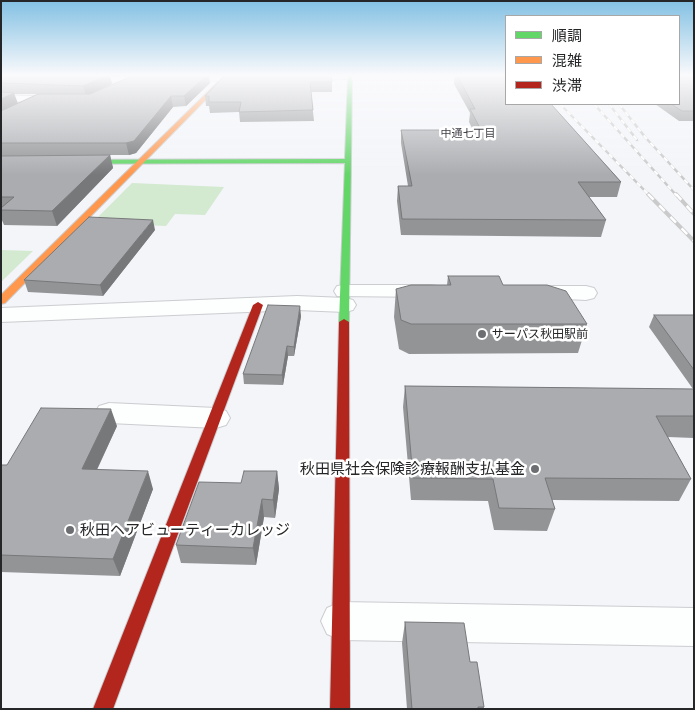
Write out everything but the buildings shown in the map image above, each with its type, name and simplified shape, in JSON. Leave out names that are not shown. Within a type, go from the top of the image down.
[{"type":"street","points":[[16,111],[22,108]]},
{"type":"street","points":[[1,301],[195,108]]},
{"type":"street","points":[[340,709],[349,108]]},
{"type":"street","points":[[1,162],[347,160]]},
{"type":"street","points":[[1,315],[258,305],[449,292]]},
{"type":"street","points":[[508,292],[586,293]]},
{"type":"street","points":[[103,709],[258,305]]},
{"type":"street","points":[[109,413],[216,418]]},
{"type":"street","points":[[342,622],[694,627]]},
{"type":"green space","points":[[132,183],[224,187],[205,215],[175,214],[166,226],[92,223]]},
{"type":"green space","points":[[1,250],[33,251],[1,282]]},
{"type":"railway","points":[[564,108],[650,196]]},
{"type":"railway","points":[[598,108],[677,196]]},
{"type":"railway","points":[[612,108],[637,140]]},
{"type":"railway","points":[[622,108],[645,137],[694,190]]},
{"type":"railway","points":[[648,194],[694,241]]},
{"type":"railway","points":[[676,194],[694,214]]},
{"type":"traffic: fast","points":[[344,322],[349,108]]},
{"type":"traffic: fast","points":[[1,162],[347,161]]},
{"type":"traffic: slow","points":[[1,301],[195,108]]},
{"type":"traffic: jam","points":[[103,709],[258,305]]},
{"type":"traffic: jam","points":[[340,709],[344,322]]},
{"type":"place","name":"サーパス秋田駅前","points":[[482,334]]},
{"type":"place","name":"秋田県社会保険診療報酬支払基金","points":[[535,469]]},
{"type":"place","name":"秋田ヘアビューティーカレッジ","points":[[70,530]]},
{"type":"district","name":"中通七丁目","points":[[468,134]]}]
